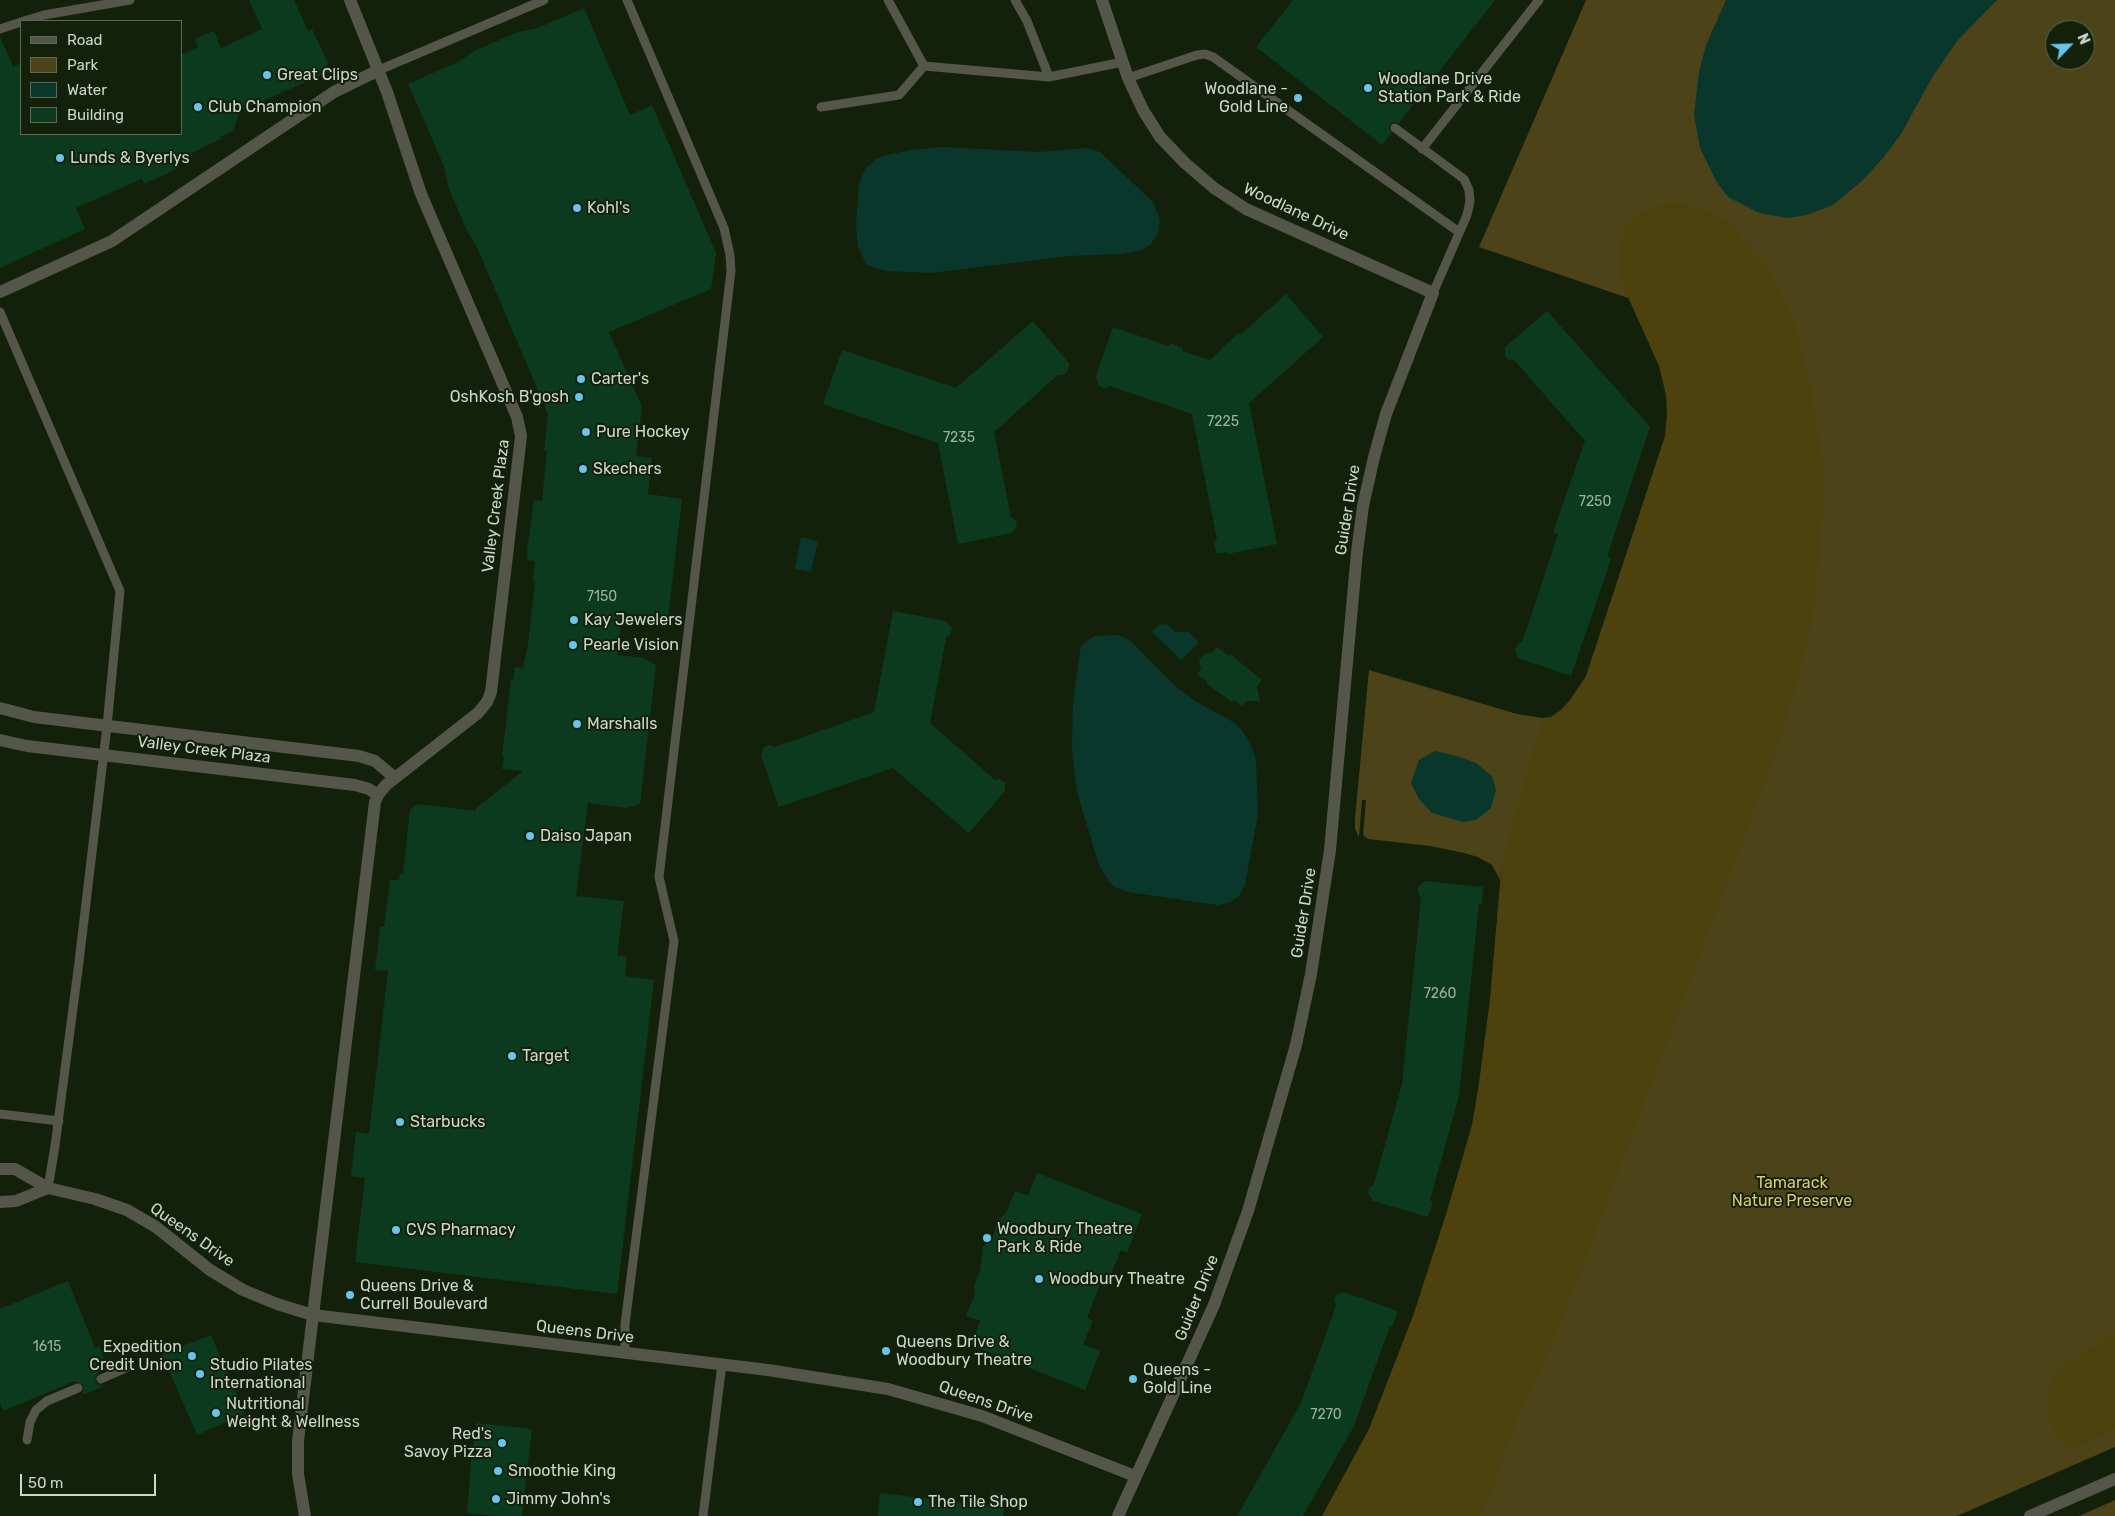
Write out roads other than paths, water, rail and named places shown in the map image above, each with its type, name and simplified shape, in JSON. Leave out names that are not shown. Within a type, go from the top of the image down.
[{"type":"street","name":"Valley Creek Plaza","points":[[0,740],[27,746],[355,785],[369,789],[378,795],[395,778],[478,713],[488,702],[491,692],[521,436],[517,417],[416,181],[379,70],[350,0]]},
{"type":"street","name":"Woodlane Drive","points":[[1102,0],[1128,78],[1143,110],[1160,136],[1185,163],[1214,188],[1246,209],[1433,293]]},
{"type":"street","points":[[0,292],[112,241],[334,92],[379,70]]},
{"type":"street","name":"Guider Drive","points":[[1118,1516],[1214,1306],[1248,1211],[1296,1045],[1316,945],[1330,850],[1357,552],[1363,506],[1386,414],[1433,293]]},
{"type":"street","name":"Valley Creek Plaza","points":[[0,708],[34,717],[359,756],[375,761],[395,778]]},
{"type":"street","points":[[306,1516],[298,1474],[298,1441],[370,834],[378,795]]},
{"type":"street","name":"Queens Drive","points":[[0,1169],[15,1169],[48,1188],[95,1198],[127,1210],[156,1227],[210,1270],[243,1290],[277,1304],[313,1315],[625,1354],[722,1364],[812,1376],[907,1393],[982,1416],[1135,1476]]},
{"type":"street","points":[[0,1202],[16,1201],[48,1188]]},
{"type":"street","points":[[2030,1516],[2115,1479]]},
{"type":"lane","points":[[29,20],[44,15],[130,0]]},
{"type":"lane","points":[[379,70],[544,0]]},
{"type":"lane","points":[[625,1354],[625,1324],[674,942],[659,877],[731,271],[730,255],[724,228],[627,0]]},
{"type":"lane","points":[[888,0],[924,66]]},
{"type":"lane","points":[[1015,0],[1028,21],[1049,76]]},
{"type":"lane","points":[[1422,148],[1539,0]]},
{"type":"lane","points":[[0,29],[20,23]]},
{"type":"lane","points":[[1128,78],[1197,55],[1205,54],[1213,57],[1459,232]]},
{"type":"lane","points":[[924,66],[1049,76],[1123,62]]},
{"type":"lane","points":[[821,107],[899,95],[924,66]]},
{"type":"lane","points":[[1395,128],[1464,179],[1470,190],[1470,201],[1459,232],[1433,293]]},
{"type":"lane","points":[[0,312],[119,589],[118,619],[104,754],[48,1188]]},
{"type":"lane","points":[[0,1114],[58,1121]]},
{"type":"lane","points":[[703,1516],[722,1364]]},
{"type":"lane","points":[[101,1379],[126,1368]]},
{"type":"lane","points":[[27,1440],[30,1422],[36,1410],[47,1401],[78,1388]]},
{"type":"water","points":[[1726,0],[1997,0],[1958,40],[1933,76],[1901,134],[1884,157],[1862,181],[1833,205],[1807,215],[1788,218],[1759,213],[1728,197],[1716,181],[1700,148],[1694,115],[1699,72],[1706,45]]},
{"type":"water","points":[[944,147],[1039,152],[1086,148],[1100,152],[1153,202],[1160,220],[1158,234],[1150,245],[1142,250],[1122,254],[1068,256],[931,273],[885,271],[867,265],[858,247],[856,225],[859,183],[866,168],[876,159],[883,156],[910,150]]},
{"type":"water","points":[[801,537],[818,541],[811,572],[795,569]]},
{"type":"water","points":[[1167,624],[1175,632],[1189,632],[1199,642],[1181,660],[1152,632],[1159,625]]},
{"type":"water","points":[[1118,635],[1131,641],[1175,686],[1195,701],[1235,723],[1242,730],[1252,748],[1256,760],[1258,814],[1245,885],[1239,896],[1228,903],[1217,905],[1128,892],[1115,887],[1109,882],[1099,865],[1077,792],[1072,749],[1073,702],[1081,646],[1095,636]]},
{"type":"water","points":[[1435,751],[1476,763],[1492,776],[1496,790],[1491,808],[1476,820],[1463,822],[1432,813],[1419,799],[1411,783],[1419,760]]},
{"type":"place","name":"Great Clips","points":[[267,75]]},
{"type":"place","name":"Woodlane Drive Station Park & Ride","points":[[1368,88]]},
{"type":"place","name":"Woodlane - Gold Line","points":[[1298,98]]},
{"type":"place","name":"Club Champion","points":[[198,107]]},
{"type":"place","name":"Lunds & Byerlys","points":[[60,158]]},
{"type":"place","name":"Kohl's","points":[[577,208]]},
{"type":"place","name":"Carter's","points":[[581,379]]},
{"type":"place","name":"OshKosh B'gosh","points":[[579,397]]},
{"type":"place","name":"Pure Hockey","points":[[586,432]]},
{"type":"place","name":"Skechers","points":[[583,469]]},
{"type":"place","name":"Kay Jewelers","points":[[574,620]]},
{"type":"place","name":"Pearle Vision","points":[[573,645]]},
{"type":"place","name":"Marshalls","points":[[577,724]]},
{"type":"place","name":"Daiso Japan","points":[[530,836]]},
{"type":"place","name":"Target","points":[[512,1056]]},
{"type":"place","name":"Starbucks","points":[[400,1122]]},
{"type":"place","name":"CVS Pharmacy","points":[[396,1230]]},
{"type":"place","name":"Woodbury Theatre Park & Ride","points":[[987,1238]]},
{"type":"place","name":"Woodbury Theatre","points":[[1039,1279]]},
{"type":"place","name":"Queens Drive & Currell Boulevard","points":[[350,1295]]},
{"type":"place","name":"Queens Drive & Woodbury Theatre","points":[[886,1351]]},
{"type":"place","name":"Expedition Credit Union","points":[[192,1356]]},
{"type":"place","name":"Studio Pilates International","points":[[200,1374]]},
{"type":"place","name":"Queens - Gold Line","points":[[1133,1379]]},
{"type":"place","name":"Nutritional Weight & Wellness","points":[[216,1413]]},
{"type":"place","name":"Red's Savoy Pizza","points":[[502,1443]]},
{"type":"place","name":"Smoothie King","points":[[498,1471]]},
{"type":"place","name":"Jimmy John's","points":[[496,1499]]},
{"type":"place","name":"The Tile Shop","points":[[918,1502]]},
{"type":"park label","name":"Tamarack Nature Preserve","points":[[1792,1192]]}]
